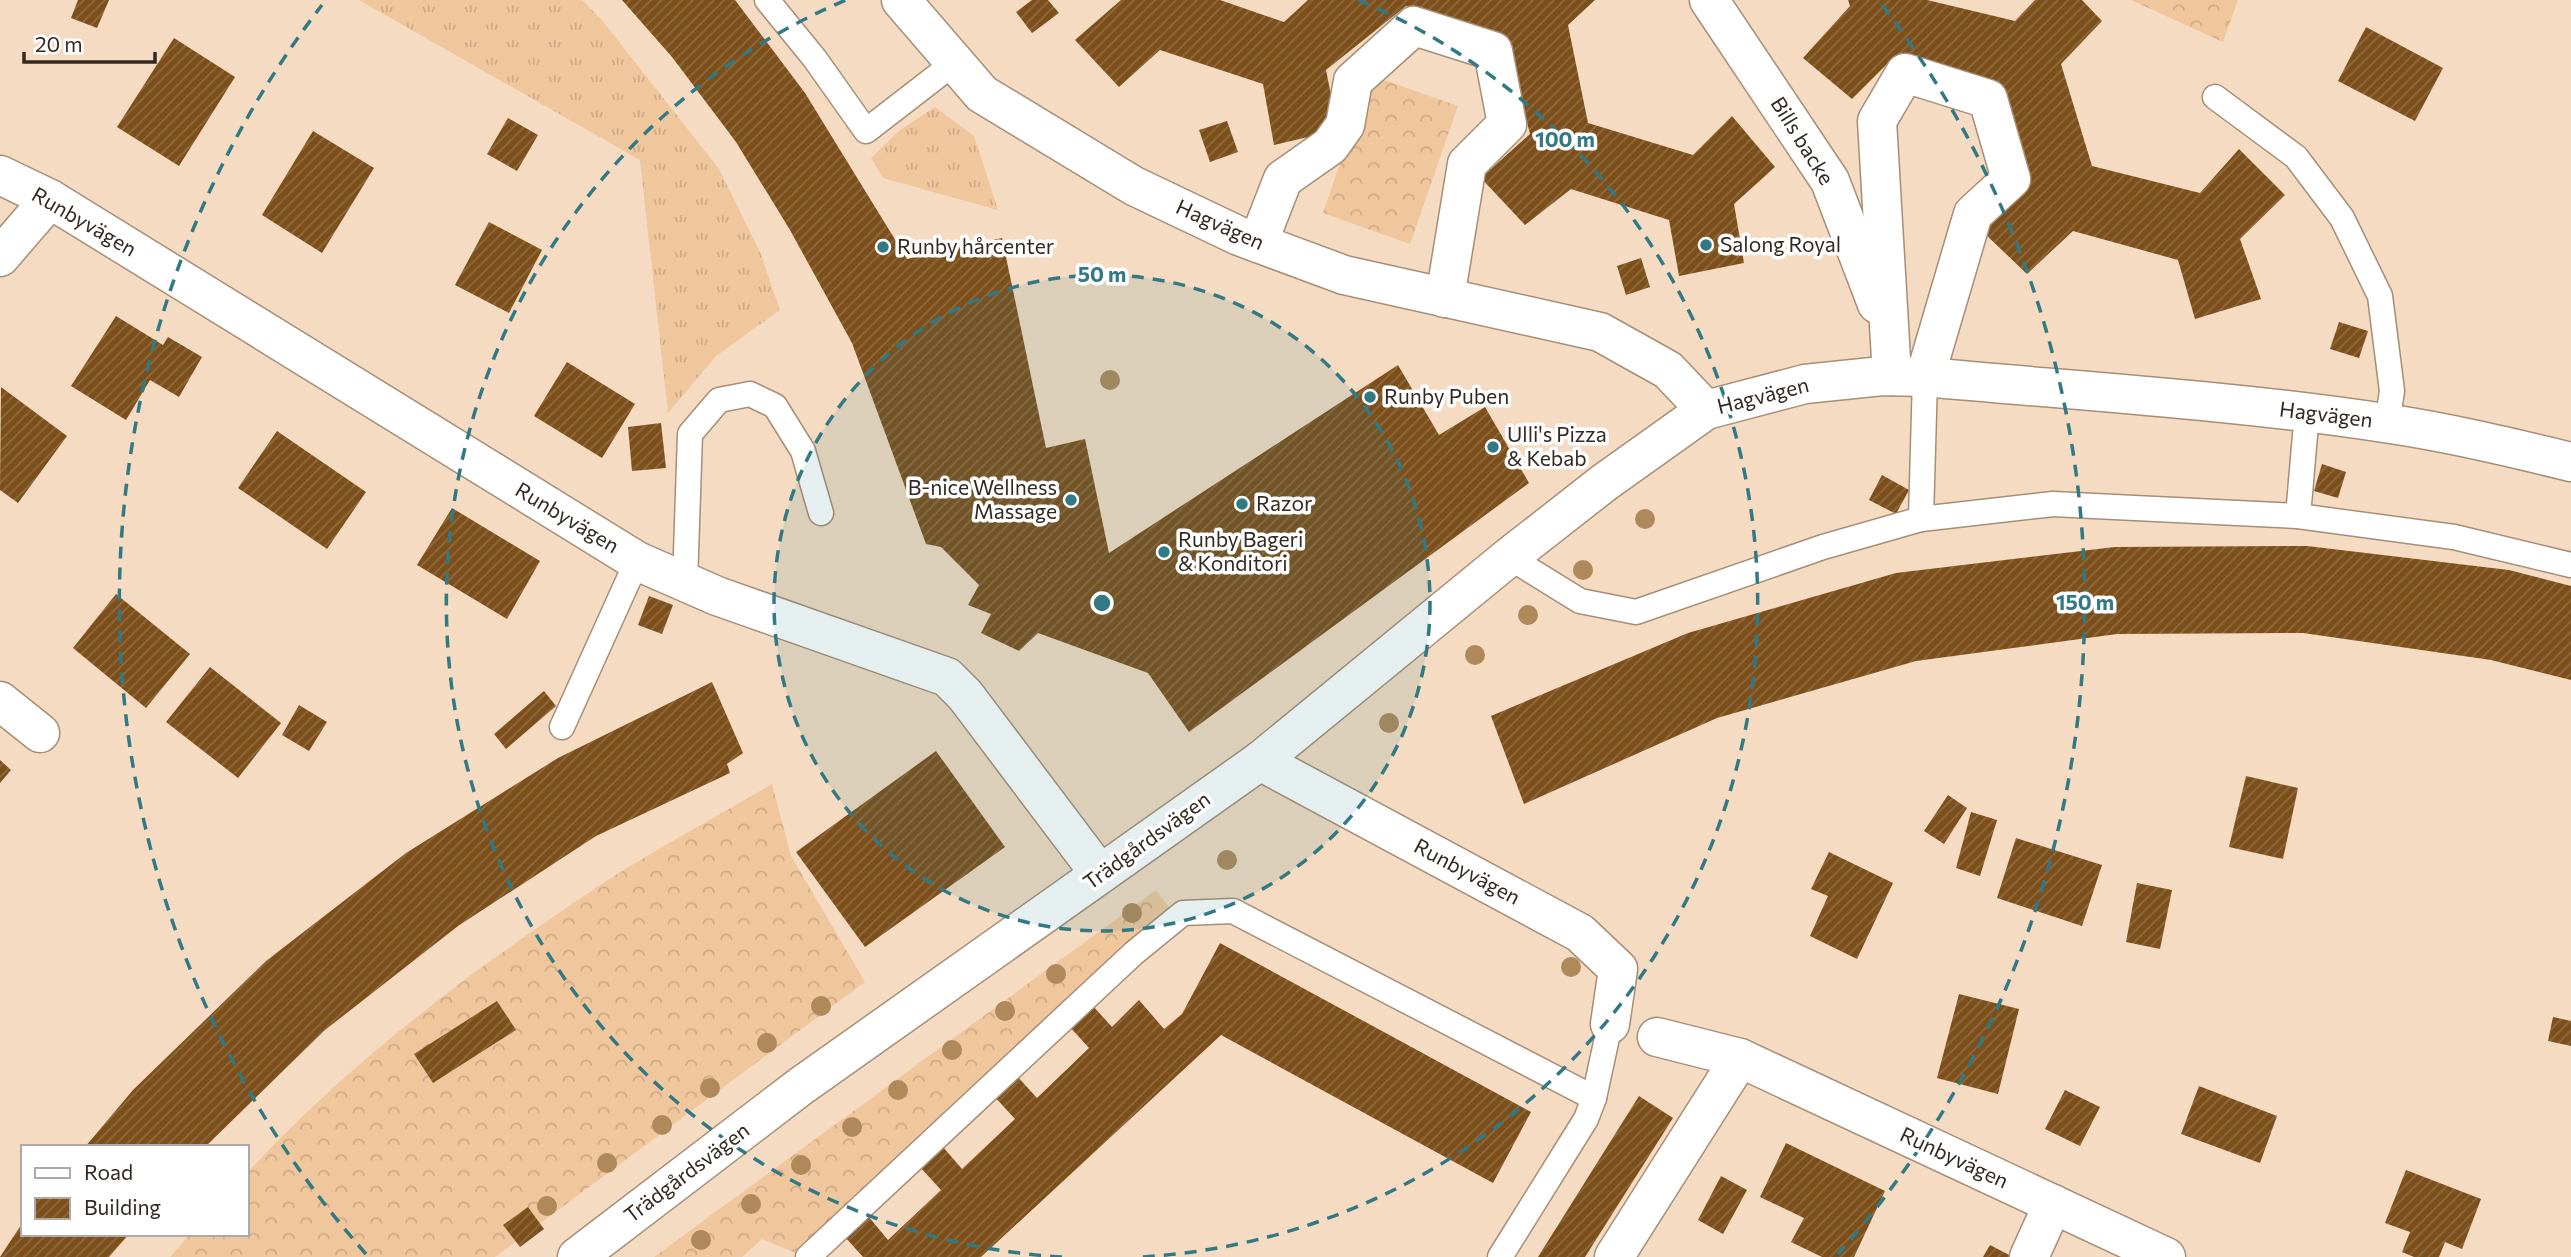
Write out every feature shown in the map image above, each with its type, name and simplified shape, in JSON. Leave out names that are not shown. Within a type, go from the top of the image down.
[{"type":"street","name":"Hagvägen","points":[[901,0],[982,94],[1134,186],[1258,243],[1344,275],[1600,332],[1668,370],[1706,410],[1805,384],[1900,376],[2307,412],[2387,423],[2502,445],[2571,462]]},
{"type":"street","name":"Bills backe","points":[[1709,0],[1830,181],[1881,313],[1900,376]]},
{"type":"street","points":[[1258,243],[1283,179],[1330,146],[1345,125],[1353,81],[1414,26],[1493,51],[1507,124],[1466,164],[1445,298]]},
{"type":"street","points":[[1905,73],[1988,99],[2011,179],[1973,214],[1900,376],[1877,121],[1905,73]]},
{"type":"street","name":"Runbyvägen","points":[[0,175],[50,199],[637,561],[685,583],[947,677],[965,695],[1100,874]]},
{"type":"street","points":[[0,257],[50,199]]},
{"type":"street","name":"Trädgårdsvägen","points":[[577,1257],[801,1086],[1260,761],[1605,481],[1706,410]]},
{"type":"street","points":[[0,701],[40,733]]},
{"type":"street","name":"Runbyvägen","points":[[1260,761],[1580,933],[1618,969],[1610,1024]]},
{"type":"street","name":"Runbyvägen","points":[[1657,1037],[1740,1058],[2166,1257]]},
{"type":"street","points":[[1614,1257],[1740,1058]]},
{"type":"street","points":[[2029,1257],[2053,1205]]},
{"type":"lane","points":[[767,0],[866,131],[954,63]]},
{"type":"lane","points":[[2215,97],[2296,156],[2342,218],[2380,296],[2392,391],[2387,423]]},
{"type":"lane","points":[[1900,376],[1921,519]]},
{"type":"lane","points":[[685,583],[690,434],[719,400],[750,394],[775,406],[803,451],[821,513]]},
{"type":"lane","points":[[2298,516],[2307,412]]},
{"type":"lane","points":[[1509,557],[1580,601],[1636,612],[1823,547],[1921,519],[2053,504],[2298,516],[2454,537],[2571,565]]},
{"type":"lane","points":[[562,727],[637,561]]},
{"type":"lane","points":[[808,1257],[1124,962],[1183,914],[1233,911],[1594,1098]]},
{"type":"lane","points":[[1500,1257],[1586,1119],[1594,1098],[1610,1024]]},
{"type":"green space","points":[[359,0],[582,0],[601,19],[719,169],[760,252],[780,310],[716,356],[668,413],[640,160]]},
{"type":"green space","points":[[2131,0],[2238,0],[2223,42]]},
{"type":"green space","points":[[1370,75],[1458,106],[1410,244],[1323,213]]},
{"type":"green space","points":[[935,107],[974,136],[998,210],[883,178],[871,158],[900,130]]},
{"type":"green space","points":[[772,784],[791,856],[865,982],[495,1257],[170,1257],[188,1236],[248,1236],[248,1172],[287,1131],[373,1053],[465,980],[608,880]]},
{"type":"green space","points":[[1156,890],[1175,915],[805,1257],[762,1239],[742,1257],[654,1257]]},
{"type":"building","points":[[78,0],[109,0],[97,28],[71,18]]},
{"type":"building","points":[[622,0],[735,0],[805,93],[907,259],[1002,238],[1046,448],[1085,439],[1109,553],[1398,365],[1439,435],[1485,407],[1529,483],[1189,732],[1148,673],[1038,633],[1019,651],[981,633],[991,614],[968,605],[979,585],[941,547],[926,544],[852,343],[790,230],[736,142],[672,57]]},
{"type":"building","points":[[1032,0],[1048,0],[1059,13],[1032,33],[1016,12]]},
{"type":"building","points":[[1121,0],[1220,0],[1284,22],[1308,0],[1595,0],[1568,25],[1588,123],[1693,155],[1732,116],[1775,167],[1734,204],[1744,263],[1679,276],[1669,220],[1571,189],[1525,225],[1481,178],[1530,134],[1505,38],[1406,6],[1326,70],[1338,130],[1274,145],[1263,84],[1160,50],[1119,87],[1075,40]]},
{"type":"building","points":[[1848,0],[1927,0],[2015,21],[2035,0],[2082,0],[2102,21],[2061,64],[2092,166],[2200,193],[2239,149],[2285,195],[2240,239],[2261,299],[2195,319],[2178,260],[2073,231],[2027,274],[1983,232],[2031,183],[1998,83],[1896,55],[1852,99],[1803,58],[1850,6]]},
{"type":"building","points":[[2366,27],[2443,68],[2415,121],[2338,81]]},
{"type":"building","points":[[174,38],[235,77],[179,166],[117,127]]},
{"type":"building","points":[[508,118],[538,135],[517,171],[487,154]]},
{"type":"building","points":[[1227,121],[1238,152],[1210,162],[1199,130]]},
{"type":"building","points":[[313,131],[374,168],[322,253],[262,215]]},
{"type":"building","points":[[489,222],[542,250],[509,313],[455,285]]},
{"type":"building","points":[[1641,258],[1650,287],[1626,295],[1617,266]]},
{"type":"building","points":[[116,316],[163,345],[168,337],[202,357],[179,397],[150,380],[126,420],[71,386]]},
{"type":"building","points":[[2339,322],[2368,331],[2359,358],[2330,349]]},
{"type":"building","points":[[567,362],[635,404],[602,458],[534,416]]},
{"type":"building","points":[[1,387],[67,436],[18,503],[0,490]]},
{"type":"building","points":[[661,423],[666,468],[632,471],[628,427]]},
{"type":"building","points":[[277,431],[366,492],[327,549],[238,488]]},
{"type":"building","points":[[2322,464],[2346,472],[2338,498],[2314,491]]},
{"type":"building","points":[[1882,475],[1909,490],[1896,514],[1869,500]]},
{"type":"building","points":[[452,508],[540,561],[507,619],[417,565]]},
{"type":"building","points":[[2307,546],[2509,570],[2571,586],[2571,680],[2491,660],[2303,633],[2117,634],[1916,661],[1717,718],[1524,804],[1491,716],[1688,633],[1896,573],[2115,547]]},
{"type":"building","points":[[116,594],[190,654],[146,708],[73,648]]},
{"type":"building","points":[[649,596],[673,605],[662,634],[638,625]]},
{"type":"building","points":[[210,667],[281,723],[238,778],[166,722]]},
{"type":"building","points":[[712,682],[743,753],[727,764],[730,773],[596,836],[458,926],[325,1030],[207,1145],[87,1145],[133,1090],[266,961],[406,853],[558,758]]},
{"type":"building","points":[[544,691],[556,706],[506,749],[494,734]]},
{"type":"building","points":[[299,705],[327,722],[309,751],[282,735]]},
{"type":"building","points":[[936,751],[1005,847],[865,947],[796,852]]},
{"type":"building","points":[[0,760],[11,770],[0,783]]},
{"type":"building","points":[[2246,776],[2298,788],[2283,859],[2229,847]]},
{"type":"building","points":[[1948,795],[1967,808],[1944,844],[1924,831]]},
{"type":"building","points":[[1971,812],[1997,820],[1980,876],[1956,868]]},
{"type":"building","points":[[2016,838],[2102,865],[2082,926],[1997,898]]},
{"type":"building","points":[[1829,852],[1893,883],[1857,959],[1810,936],[1828,896],[1811,889]]},
{"type":"building","points":[[2137,883],[2172,890],[2160,949],[2126,942]]},
{"type":"building","points":[[1220,943],[1531,1112],[1493,1183],[1221,1035],[981,1257],[863,1257],[845,1237],[868,1216],[888,1240],[941,1190],[920,1167],[943,1147],[962,1169],[1015,1119],[993,1095],[1016,1075],[1037,1098],[1089,1048],[1069,1026],[1092,1005],[1112,1027],[1139,1000],[1164,1029],[1182,1014]]},
{"type":"building","points":[[1959,994],[2019,1009],[1998,1094],[1937,1078]]},
{"type":"building","points":[[497,1001],[516,1030],[433,1083],[414,1054]]},
{"type":"building","points":[[2553,1017],[2571,1021],[2571,1046],[2548,1041]]},
{"type":"building","points":[[2199,1086],[2277,1116],[2260,1163],[2181,1134]]},
{"type":"building","points":[[2065,1090],[2100,1107],[2080,1146],[2045,1129]]},
{"type":"building","points":[[1639,1096],[1673,1118],[1585,1257],[1538,1257]]},
{"type":"building","points":[[1786,1143],[1885,1191],[1854,1257],[1822,1257],[1791,1242],[1804,1218],[1760,1197]]},
{"type":"building","points":[[2406,1170],[2481,1199],[2462,1249],[2445,1242],[2439,1257],[2414,1257],[2402,1252],[2410,1232],[2385,1223]]},
{"type":"building","points":[[1721,1176],[1747,1190],[1723,1234],[1698,1220]]},
{"type":"building","points":[[528,1207],[544,1229],[520,1247],[503,1225]]},
{"type":"building","points":[[21,1225],[21,1236],[127,1236],[109,1257],[0,1257]]},
{"type":"building","points":[[1990,1245],[2013,1257],[1983,1257]]},
{"type":"place","name":"Salong Royal","points":[[1706,245]]},
{"type":"place","name":"Runby hårcenter","points":[[883,247]]},
{"type":"place","name":"Runby Puben","points":[[1370,397]]},
{"type":"place","name":"Ulli's Pizza & Kebab","points":[[1493,447]]},
{"type":"place","name":"B-nice Wellness Massage","points":[[1071,500]]},
{"type":"place","name":"Razor","points":[[1242,504]]},
{"type":"place","name":"Runby Bageri & Konditori","points":[[1164,552]]}]
